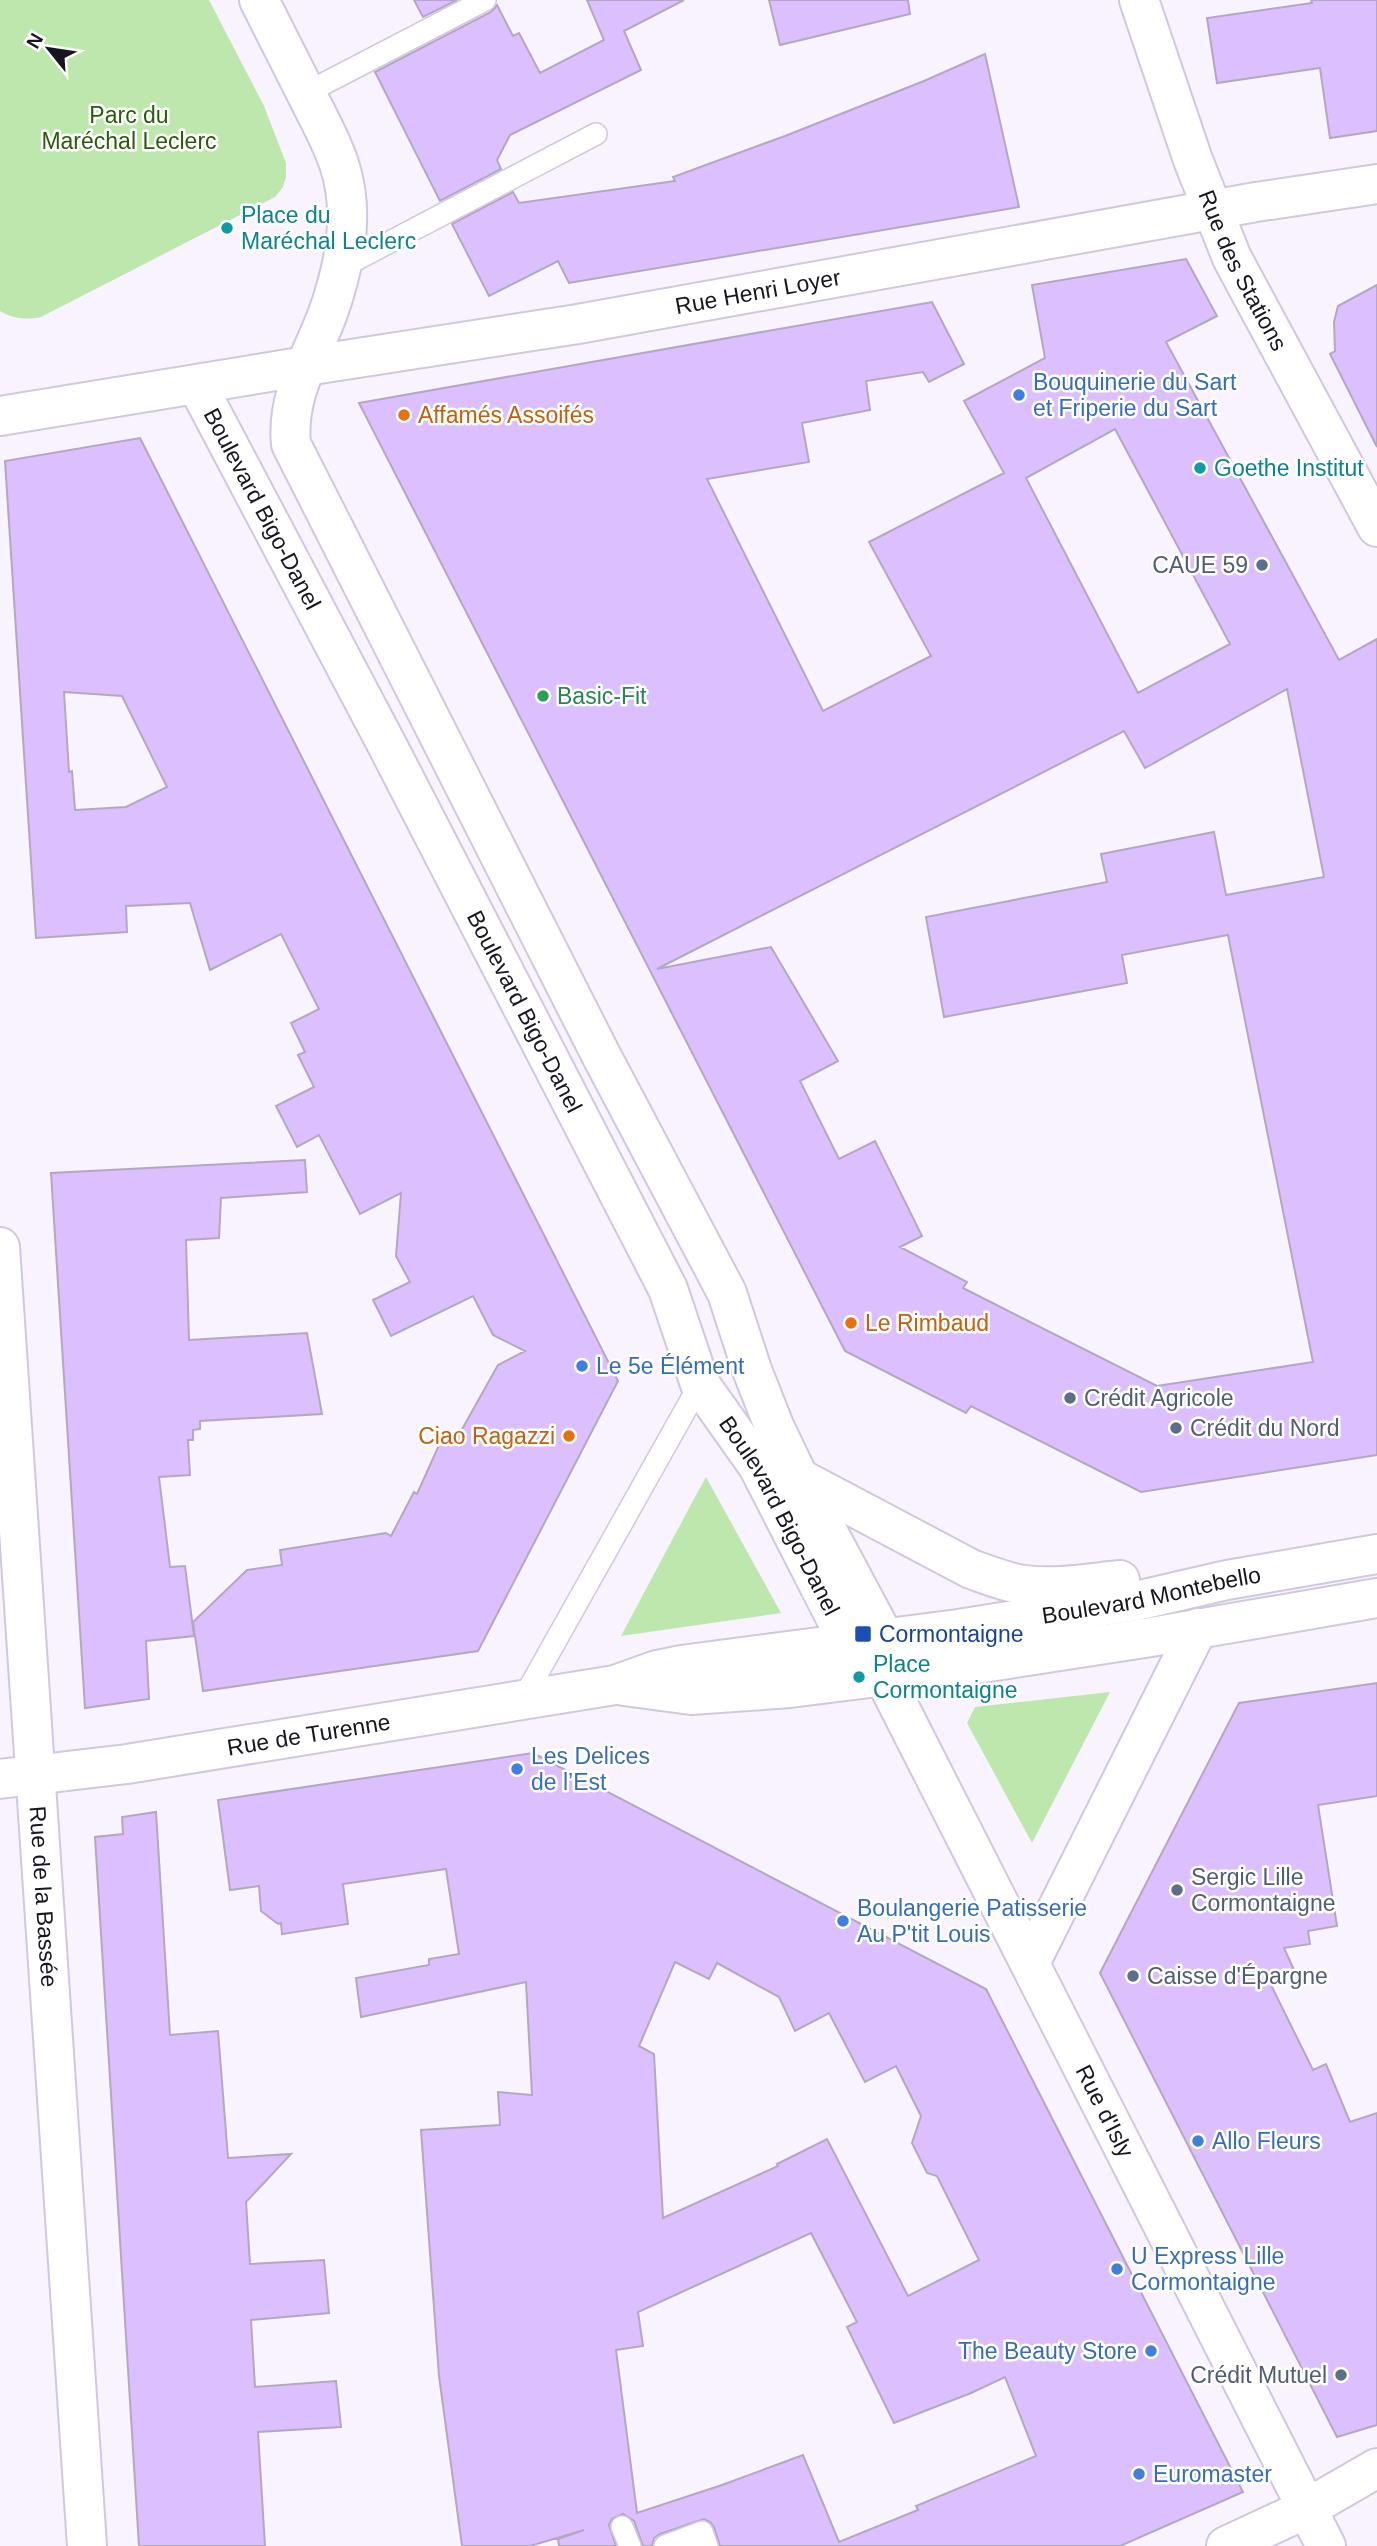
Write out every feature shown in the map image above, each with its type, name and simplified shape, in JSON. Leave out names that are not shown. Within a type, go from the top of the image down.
[{"type":"main road","points":[[0,416],[306,366],[328,312],[342,267],[347,219],[341,168],[259,0]]},
{"type":"main road","name":"Rue des Stations","points":[[1139,0],[1211,210],[1247,289],[1377,527]]},
{"type":"main road","name":"Rue Henri Loyer","points":[[306,366],[578,324],[1211,210],[1377,184]]},
{"type":"main road","name":"Boulevard Bigo-Danel","points":[[306,366],[296,389],[291,411],[291,443],[594,1043],[727,1293],[766,1406],[884,1677]]},
{"type":"main road","name":"Boulevard Bigo-Danel","points":[[197,385],[393,755],[668,1289],[700,1384],[758,1465],[867,1642]]},
{"type":"main road","name":"Rue de la Bassée","points":[[0,1247],[17,1777],[87,2546]]},
{"type":"main road","points":[[799,1478],[971,1569],[1024,1585],[1054,1586],[1171,1577],[1227,1580]]},
{"type":"main road","name":"Boulevard Montebello","points":[[867,1642],[1136,1601],[1227,1580],[1377,1554]]},
{"type":"main road","name":"Boulevard Montebello","points":[[884,1677],[1377,1598]]},
{"type":"main road","points":[[1030,1963],[1198,1628]]},
{"type":"main road","name":"Rue de Turenne","points":[[17,1777],[127,1764],[615,1685],[657,1670],[681,1665],[867,1642]]},
{"type":"main road","name":"Rue de Turenne","points":[[615,1685],[702,1695],[884,1677]]},
{"type":"main road","name":"Rue d'Isly","points":[[884,1677],[1326,2546]]},
{"type":"main road","points":[[1226,2546],[1306,2509],[1377,2468]]},
{"type":"lane","points":[[306,93],[485,0]]},
{"type":"lane","points":[[342,267],[596,134]]},
{"type":"lane","points":[[523,1699],[700,1384]]},
{"type":"lane","points":[[665,2546],[702,2532],[707,2546]]},
{"type":"green space","name":"Parc du Maréchal Leclerc","points":[[0,0],[209,0],[264,106],[286,163],[283,187],[275,197],[41,317],[20,318],[0,311]]},
{"type":"green space","points":[[706,1477],[781,1613],[621,1636],[695,1497]]},
{"type":"green space","points":[[1110,1692],[1032,1843],[967,1723],[975,1707]]},
{"type":"building","points":[[414,0],[457,0],[423,17]]},
{"type":"building","points":[[587,0],[684,0],[624,31],[641,70],[510,135],[497,160],[501,169],[440,201],[375,72],[491,12],[497,5],[513,36],[519,33],[540,73],[604,40]]},
{"type":"building","points":[[769,0],[908,0],[910,14],[780,45]]},
{"type":"building","points":[[1311,0],[1377,0],[1377,131],[1330,138],[1320,68],[1217,83],[1207,18],[1312,3]]},
{"type":"building","points":[[985,54],[1019,207],[569,283],[558,261],[489,296],[452,224],[513,192],[519,203],[675,181],[673,177],[785,136]]},
{"type":"building","points":[[1186,259],[1217,316],[1166,342],[1339,660],[1377,639],[1377,1455],[1141,1492],[971,1406],[966,1413],[845,1351],[359,403],[932,302],[964,364],[929,382],[923,372],[866,381],[870,410],[802,423],[809,462],[707,479],[823,711],[931,656],[869,542],[1004,473],[964,401],[1045,358],[1032,285]],"holes":[[[1115,429],[1230,644],[1138,693],[1026,478]],[[1287,689],[1324,877],[1226,895],[1214,832],[1101,854],[1107,882],[926,917],[944,1017],[1127,983],[1122,955],[1228,935],[1313,1362],[1157,1386],[963,1288],[967,1282],[900,1247],[922,1236],[875,1141],[839,1159],[800,1081],[838,1061],[771,947],[657,969],[1124,731],[1145,768]]]},
{"type":"building","points":[[1377,285],[1377,447],[1330,354],[1335,351],[1334,322],[1338,306]]},
{"type":"building","points":[[140,438],[618,1381],[478,1651],[203,1691],[193,1622],[247,1570],[282,1565],[280,1550],[386,1533],[391,1536],[414,1492],[417,1494],[444,1434],[456,1440],[498,1365],[525,1351],[493,1335],[473,1296],[391,1336],[373,1300],[410,1282],[396,1256],[401,1193],[360,1214],[319,1135],[297,1147],[276,1106],[314,1087],[298,1055],[305,1052],[291,1023],[319,1009],[281,934],[210,970],[190,903],[126,906],[127,932],[36,938],[5,461]],"holes":[[[64,692],[122,696],[167,787],[126,807],[75,810],[72,771],[69,772]]]},
{"type":"building","points":[[305,1160],[307,1192],[221,1198],[219,1238],[186,1240],[189,1340],[307,1333],[322,1414],[200,1421],[200,1429],[193,1430],[193,1440],[188,1440],[190,1475],[159,1477],[170,1567],[185,1566],[194,1636],[146,1641],[149,1699],[85,1708],[51,1173]]},
{"type":"building","points":[[1377,1683],[1377,1796],[1318,1805],[1337,1926],[1308,1931],[1310,1944],[1284,1948],[1295,1972],[1270,1983],[1313,2070],[1326,2064],[1350,2122],[1377,2113],[1377,2425],[1337,2437],[1100,1973],[1239,1703]]},
{"type":"building","points":[[533,1753],[986,1989],[1243,2492],[1120,2546],[720,2546],[714,2527],[704,2519],[660,2534],[654,2538],[652,2546],[643,2546],[634,2521],[623,2514],[612,2519],[609,2525],[616,2546],[559,2546],[558,2539],[584,2530],[530,2546],[462,2546],[439,2376],[421,2130],[500,2125],[498,2092],[532,2095],[526,1982],[361,2017],[356,1978],[429,1965],[429,1959],[459,1954],[446,1869],[343,1884],[348,1924],[282,1934],[281,1923],[278,1924],[261,1911],[259,1886],[230,1890],[218,1800]],"holes":[[[675,1962],[709,1979],[717,1963],[779,1997],[795,2031],[829,2013],[865,2082],[896,2066],[921,2116],[912,2143],[927,2173],[937,2176],[979,2260],[908,2296],[827,2139],[777,2164],[778,2166],[663,2218],[654,2054],[639,2046]],[[811,2233],[857,2322],[847,2327],[894,2423],[1005,2377],[1036,2456],[916,2506],[918,2510],[839,2542],[803,2455],[637,2513],[616,2350],[643,2346],[638,2312]]]},
{"type":"building","points":[[156,1812],[170,2035],[218,2031],[228,2158],[291,2154],[246,2202],[250,2264],[324,2260],[329,2313],[251,2320],[255,2387],[336,2381],[341,2427],[258,2432],[265,2546],[139,2546],[95,1837],[123,1834],[122,1817]]},
{"type":"place","name":"Place du Maréchal Leclerc","points":[[227,228]]},
{"type":"place","name":"Bouquinerie du Sart et Friperie du Sart","points":[[1019,395]]},
{"type":"place","name":"Affamés Assoifés","points":[[404,415]]},
{"type":"place","name":"Goethe Institut","points":[[1200,468]]},
{"type":"place","name":"CAUE 59","points":[[1262,565]]},
{"type":"place","name":"Basic-Fit","points":[[543,696]]},
{"type":"place","name":"Le Rimbaud","points":[[851,1323]]},
{"type":"place","name":"Le 5e Élément","points":[[582,1366]]},
{"type":"place","name":"Crédit Agricole","points":[[1070,1398]]},
{"type":"place","name":"Crédit du Nord","points":[[1176,1428]]},
{"type":"place","name":"Ciao Ragazzi","points":[[569,1436]]},
{"type":"place","name":"Cormontaigne","points":[[863,1634]]},
{"type":"place","name":"Place Cormontaigne","points":[[859,1677]]},
{"type":"place","name":"Les Delices de l’Est","points":[[517,1769]]},
{"type":"place","name":"Sergic Lille Cormontaigne","points":[[1177,1890]]},
{"type":"place","name":"Boulangerie Patisserie Au P'tit Louis","points":[[843,1921]]},
{"type":"place","name":"Caisse d'Épargne","points":[[1133,1976]]},
{"type":"place","name":"Allo Fleurs","points":[[1198,2141]]},
{"type":"place","name":"U Express Lille Cormontaigne","points":[[1117,2269]]},
{"type":"place","name":"The Beauty Store","points":[[1151,2351]]},
{"type":"place","name":"Crédit Mutuel","points":[[1341,2375]]},
{"type":"place","name":"Euromaster","points":[[1139,2474]]}]
